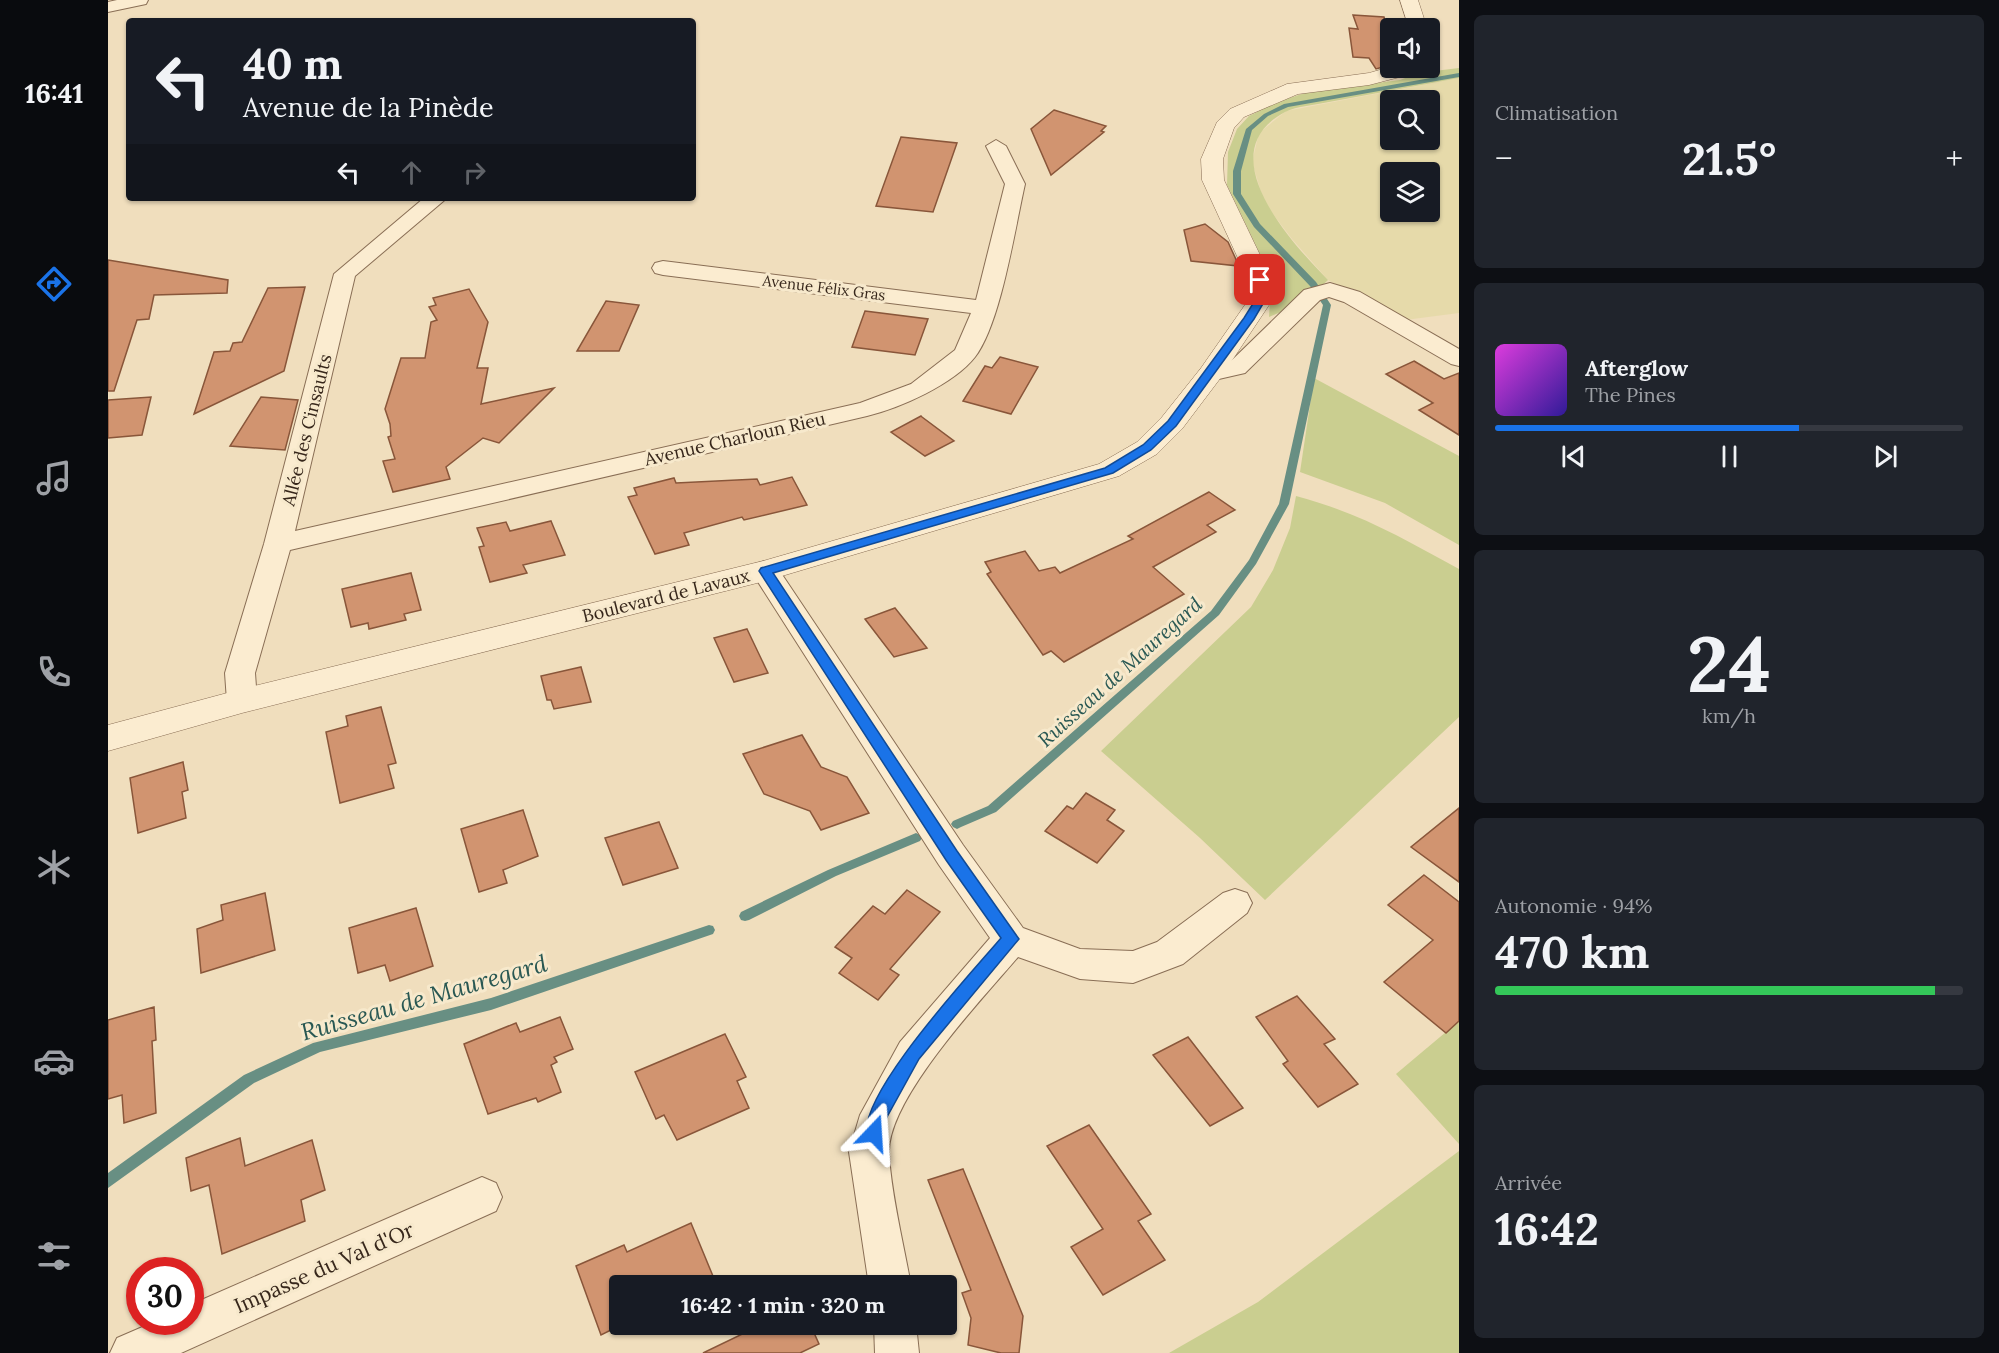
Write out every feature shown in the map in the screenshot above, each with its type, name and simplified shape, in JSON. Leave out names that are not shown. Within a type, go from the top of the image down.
[{"type":"street","points":[[108,7],[140,0]]},
{"type":"street","points":[[1409,0],[1415,18]]},
{"type":"street","name":"Boulevard de Lavaux","points":[[108,738],[242,701],[765,571],[1109,470],[1147,448],[1172,423],[1210,374],[1259,302],[1260,280],[1213,180],[1212,159],[1224,126],[1237,113],[1294,88],[1380,76]]},
{"type":"street","name":"Avenue Charloun Rieu","points":[[278,544],[867,409],[920,389],[965,354],[985,308],[1015,184],[996,146]]},
{"type":"street","name":"Allée des Cinsaults","points":[[242,701],[240,673],[278,544],[345,274],[433,201]]},
{"type":"street","name":"Avenue Félix Gras","points":[[663,268],[985,308]]},
{"type":"street","points":[[1210,374],[1237,368],[1317,293],[1330,290],[1352,297],[1459,359]]},
{"type":"street","points":[[765,571],[951,855],[1011,939],[1080,964],[1133,968],[1170,953],[1236,903]]},
{"type":"street","points":[[888,1275],[869,1152],[879,1115],[913,1053],[1011,939]]},
{"type":"street","name":"Impasse du Val d'Or","points":[[132,1353],[482,1197]]},
{"type":"street","points":[[896,1335],[897,1353]]},
{"type":"shaded area","points":[[1459,78],[1459,313],[1405,320],[1328,280],[1292,239],[1264,202],[1252,162],[1259,133],[1286,111],[1380,93],[1380,150],[1440,150],[1440,90],[1396,90]]},
{"type":"green space","points":[[1459,68],[1459,78],[1393,90],[1380,90],[1380,92],[1295,108],[1285,112],[1263,129],[1254,150],[1255,173],[1264,197],[1278,221],[1312,264],[1328,280],[1305,302],[1269,317],[1271,285],[1268,271],[1227,185],[1228,152],[1237,129],[1249,116],[1277,102],[1308,92],[1405,78],[1440,78],[1440,70]]},
{"type":"green space","points":[[1314,378],[1459,456],[1459,545],[1385,503],[1300,472]]},
{"type":"green space","points":[[1296,496],[1361,518],[1459,569],[1459,717],[1265,900],[1200,838],[1101,751],[1251,607],[1273,570],[1290,528]]},
{"type":"green space","points":[[1459,1021],[1459,1144],[1396,1074]]},
{"type":"green space","points":[[1459,1151],[1459,1353],[1169,1353],[1258,1302]]},
{"type":"building","points":[[1353,15],[1384,17],[1380,18],[1380,68],[1376,69],[1369,58],[1353,57],[1349,28],[1358,29]]},
{"type":"building","points":[[1054,110],[1106,126],[1101,131],[1104,132],[1051,175],[1031,129]]},
{"type":"building","points":[[901,137],[957,143],[933,212],[876,206]]},
{"type":"building","points":[[1205,224],[1228,242],[1239,266],[1191,261],[1184,230]]},
{"type":"building","points":[[108,260],[228,280],[227,293],[154,295],[149,319],[137,320],[114,391],[108,391]]},
{"type":"building","points":[[305,287],[284,371],[194,414],[214,352],[230,351],[233,343],[242,342],[268,288]]},
{"type":"building","points":[[469,289],[488,322],[477,368],[488,368],[481,404],[554,388],[499,443],[483,438],[446,467],[450,479],[393,492],[383,461],[395,459],[388,437],[391,436],[390,424],[385,409],[401,358],[425,358],[431,322],[437,320],[429,307],[436,305],[433,298]]},
{"type":"building","points":[[606,301],[639,305],[619,351],[577,351]]},
{"type":"building","points":[[865,311],[928,319],[915,355],[852,347]]},
{"type":"building","points":[[1000,357],[1038,367],[1011,414],[963,401],[985,366],[992,368]]},
{"type":"building","points":[[1414,361],[1444,379],[1459,373],[1459,435],[1419,410],[1433,403],[1386,374]]},
{"type":"building","points":[[151,397],[142,435],[108,438],[108,400]]},
{"type":"building","points":[[261,397],[298,400],[285,450],[230,446]]},
{"type":"building","points":[[921,416],[954,441],[925,456],[891,432]]},
{"type":"building","points":[[792,477],[807,505],[744,520],[742,517],[684,533],[689,545],[655,554],[628,497],[637,495],[634,488],[674,478],[676,483],[757,479],[760,485]]},
{"type":"building","points":[[1209,492],[1235,510],[1207,525],[1216,532],[1153,567],[1184,594],[1064,662],[1051,651],[1043,655],[987,574],[991,572],[985,562],[1025,551],[1039,571],[1055,567],[1060,573],[1133,539],[1128,536]]},
{"type":"building","points":[[551,521],[565,555],[523,565],[527,573],[490,582],[479,547],[484,546],[477,528],[506,522],[510,531]]},
{"type":"building","points":[[411,573],[421,610],[404,614],[406,620],[369,629],[368,623],[351,627],[342,589]]},
{"type":"building","points":[[895,608],[927,648],[894,657],[865,619]]},
{"type":"building","points":[[747,629],[768,673],[734,682],[714,638]]},
{"type":"building","points":[[581,667],[591,702],[554,709],[551,700],[547,700],[541,676]]},
{"type":"building","points":[[381,707],[396,763],[388,765],[394,788],[340,803],[326,732],[348,726],[346,716]]},
{"type":"building","points":[[802,735],[821,767],[847,777],[869,813],[821,830],[810,811],[764,794],[743,754]]},
{"type":"building","points":[[183,762],[188,790],[182,792],[186,818],[138,833],[130,778]]},
{"type":"building","points":[[1086,793],[1115,810],[1107,820],[1124,831],[1097,863],[1045,831],[1067,806],[1073,809]]},
{"type":"building","points":[[1459,808],[1459,882],[1411,847]]},
{"type":"building","points":[[523,810],[538,856],[503,870],[507,883],[479,892],[461,829]]},
{"type":"building","points":[[659,822],[678,868],[623,885],[605,838]]},
{"type":"building","points":[[1424,875],[1459,902],[1459,1021],[1446,1033],[1384,982],[1433,940],[1388,905]]},
{"type":"building","points":[[907,890],[940,912],[890,969],[899,975],[878,1000],[839,973],[852,958],[835,947],[873,906],[885,914]]},
{"type":"building","points":[[265,893],[275,950],[201,973],[197,929],[223,920],[221,905]]},
{"type":"building","points":[[416,908],[433,966],[390,981],[385,965],[358,973],[349,928]]},
{"type":"building","points":[[1297,996],[1335,1039],[1324,1044],[1358,1084],[1318,1107],[1283,1064],[1288,1061],[1256,1017]]},
{"type":"building","points":[[154,1007],[156,1040],[152,1041],[156,1113],[124,1123],[122,1095],[108,1099],[108,1020]]},
{"type":"building","points":[[560,1017],[573,1049],[554,1057],[557,1062],[551,1065],[561,1092],[538,1102],[536,1098],[488,1114],[464,1044],[516,1023],[520,1032]]},
{"type":"building","points":[[725,1034],[746,1077],[737,1081],[749,1108],[677,1140],[664,1115],[656,1119],[635,1072]]},
{"type":"building","points":[[1188,1037],[1243,1108],[1210,1126],[1153,1055]]},
{"type":"building","points":[[1089,1125],[1151,1214],[1138,1221],[1165,1260],[1103,1295],[1071,1247],[1103,1229],[1047,1146]]},
{"type":"building","points":[[240,1138],[245,1166],[312,1140],[325,1190],[301,1200],[305,1221],[222,1254],[209,1185],[191,1191],[186,1158]]},
{"type":"building","points":[[963,1169],[1023,1316],[1019,1353],[1001,1353],[968,1345],[971,1318],[962,1293],[971,1290],[928,1180]]},
{"type":"building","points":[[691,1223],[713,1275],[609,1275],[609,1331],[601,1335],[576,1266],[624,1245],[627,1252]]},
{"type":"building","points":[[740,1335],[815,1335],[819,1344],[800,1353],[703,1353]]},
{"type":"waterway","name":"Ruisseau de Mauregard","points":[[957,824],[992,809],[1215,613],[1253,562],[1284,504],[1327,305],[1313,284],[1257,225],[1237,194],[1237,171],[1249,129],[1266,115],[1286,105],[1459,75]]},
{"type":"waterway","name":"Ruisseau de Mauregard","points":[[745,916],[832,873],[916,838]]},
{"type":"waterway","name":"Ruisseau de Mauregard","points":[[108,1181],[249,1079],[318,1047],[491,1004],[709,930]]},
{"type":"route","points":[[874,1133],[879,1115],[913,1053],[1011,939],[951,855],[765,571],[1075,481],[1109,470],[1147,448],[1172,423],[1249,319],[1259,302],[1260,280]]}]
